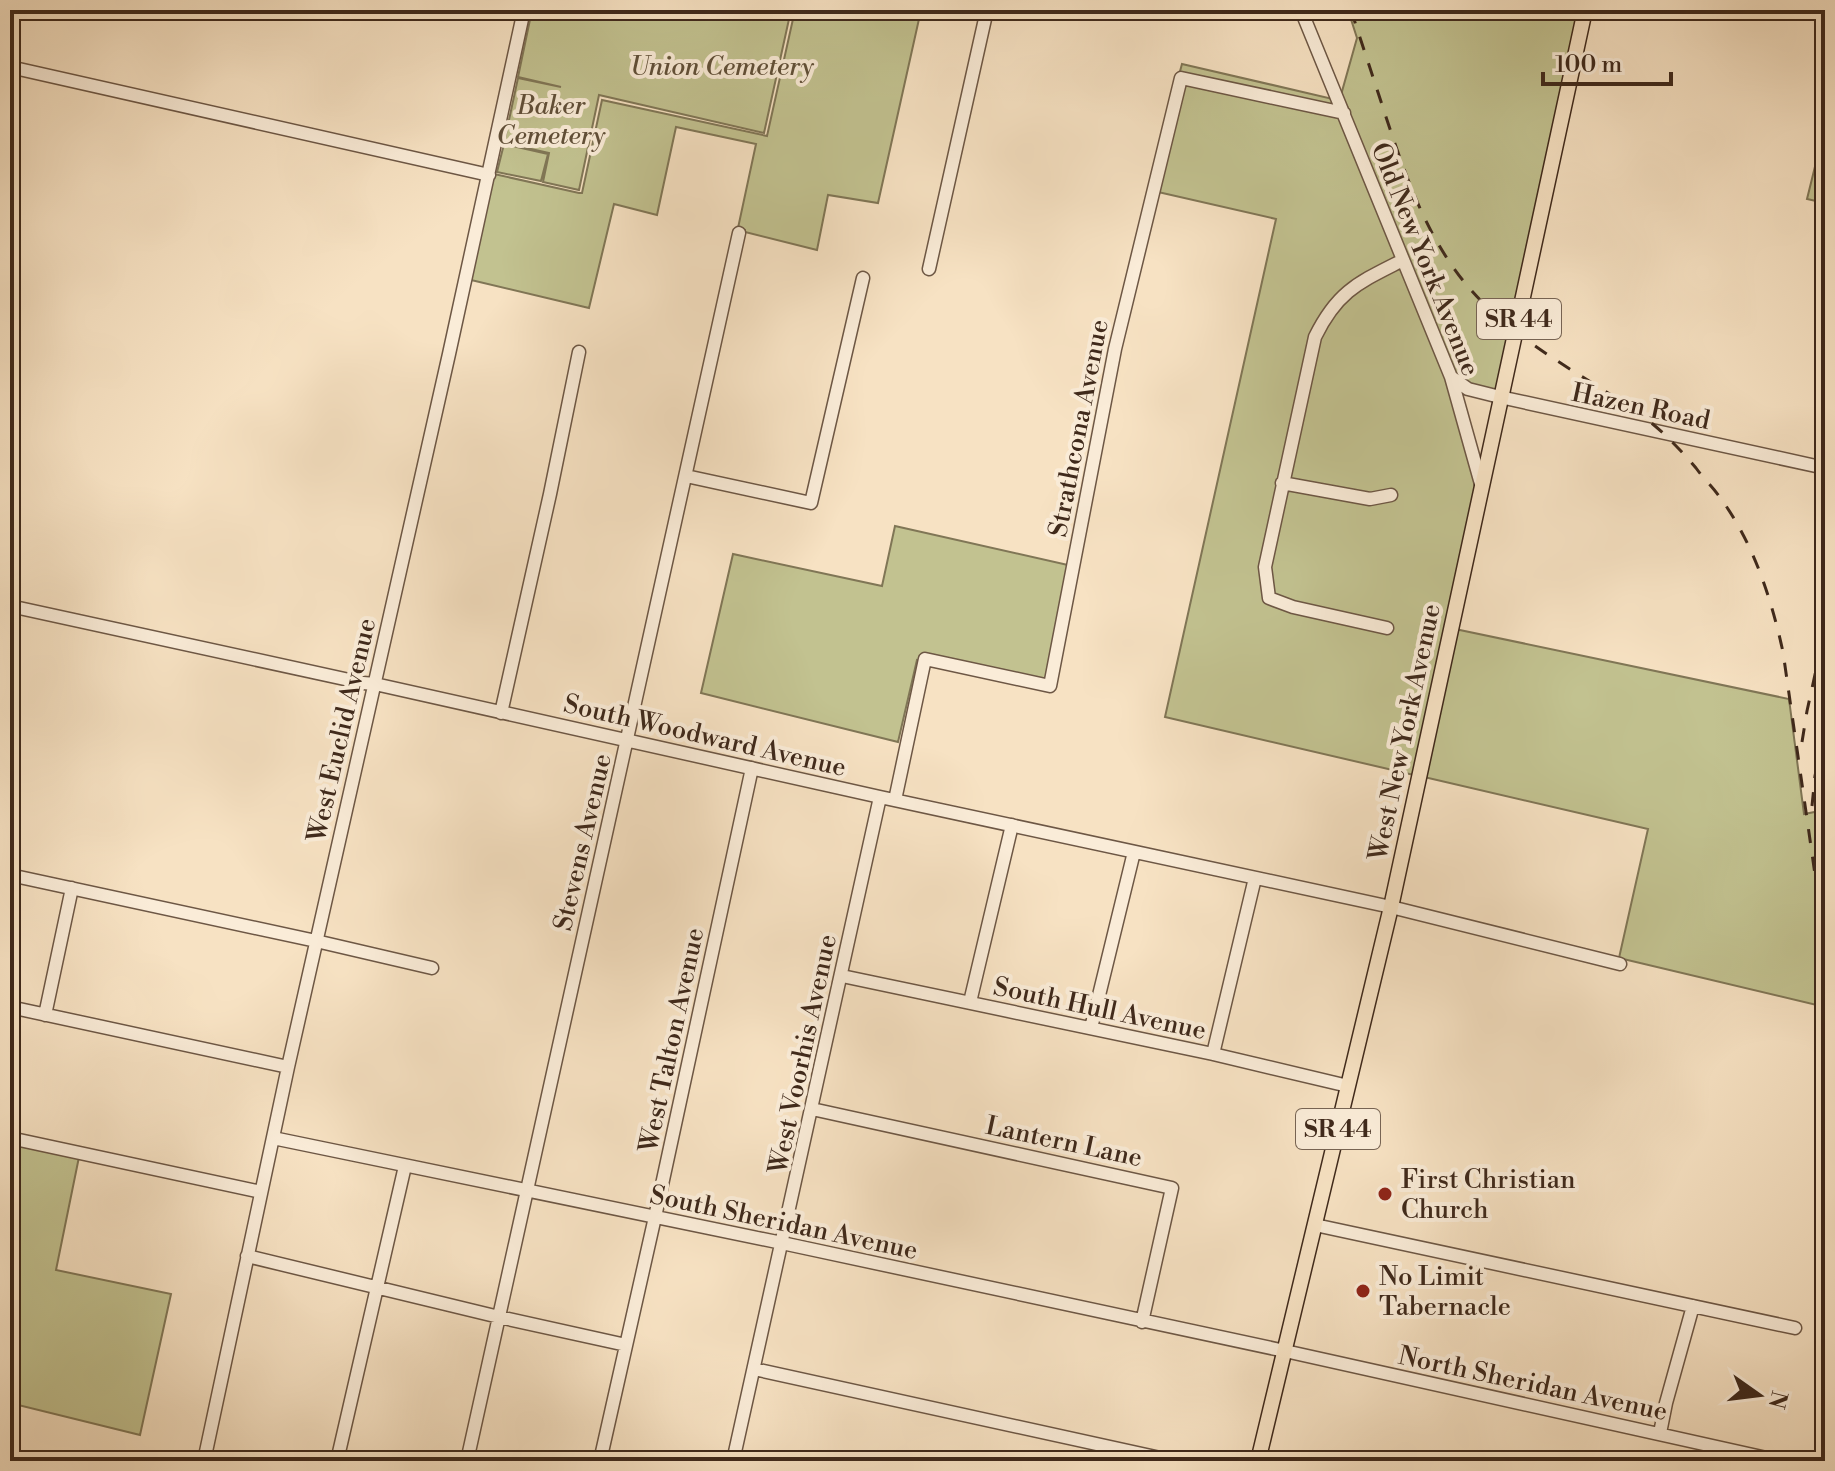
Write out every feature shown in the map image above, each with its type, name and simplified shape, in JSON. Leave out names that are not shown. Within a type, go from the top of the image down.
[{"type":"main road","name":"West New York Avenue","points":[[1258,1461],[1391,907],[1585,10]]},
{"type":"street","name":"West Euclid Avenue","points":[[204,1461],[288,1067],[524,10]]},
{"type":"street","points":[[929,269],[987,10]]},
{"type":"street","name":"Old New York Avenue","points":[[1301,10],[1451,377],[1481,484]]},
{"type":"street","points":[[10,67],[489,175]]},
{"type":"street","name":"Strathcona Avenue","points":[[895,800],[925,659],[1050,686],[1115,349],[1181,78],[1344,113]]},
{"type":"street","name":"Stevens Avenue","points":[[467,1461],[739,233]]},
{"type":"street","points":[[1387,628],[1293,607],[1269,598],[1265,567],[1315,337],[1326,315],[1356,284],[1403,260]]},
{"type":"street","points":[[686,476],[811,503],[863,278]]},
{"type":"street","points":[[501,713],[579,352]]},
{"type":"street","name":"Hazen Road","points":[[1451,377],[1468,389],[1500,397],[1825,468]]},
{"type":"street","points":[[1282,483],[1370,499],[1391,495]]},
{"type":"street","name":"South Woodward Avenue","points":[[10,606],[1391,907],[1620,964]]},
{"type":"street","name":"West Talton Avenue","points":[[600,1461],[752,768]]},
{"type":"street","name":"West Voorhis Avenue","points":[[733,1461],[880,797]]},
{"type":"street","points":[[970,1002],[1012,825]]},
{"type":"street","points":[[1091,1028],[1134,852]]},
{"type":"street","points":[[10,875],[432,968]]},
{"type":"street","points":[[1213,1054],[1255,878]]},
{"type":"street","points":[[45,1015],[72,888]]},
{"type":"street","name":"South Hull Avenue","points":[[842,976],[1213,1054],[1348,1086]]},
{"type":"street","points":[[10,1007],[288,1067]]},
{"type":"street","name":"Lantern Lane","points":[[812,1109],[1172,1188],[1142,1322]]},
{"type":"street","points":[[10,1138],[261,1192]]},
{"type":"street","name":"South Sheridan Avenue","points":[[273,1138],[1285,1351]]},
{"type":"street","points":[[337,1461],[405,1166]]},
{"type":"street","points":[[1315,1225],[1795,1328]]},
{"type":"street","points":[[247,1256],[626,1345]]},
{"type":"street","points":[[1660,1433],[1693,1306]]},
{"type":"street","name":"North Sheridan Avenue","points":[[1285,1351],[1771,1459]]},
{"type":"street","points":[[754,1369],[1174,1461]]},
{"type":"green space","name":"Union Cemetery","points":[[532,10],[791,10],[764,133],[599,95],[579,190],[543,182],[549,153],[504,143],[518,78],[561,87],[518,77]]},
{"type":"green space","points":[[795,10],[921,10],[878,203],[828,195],[817,250],[745,232],[738,228],[756,144],[676,127],[657,215],[614,204],[589,308],[471,280],[494,174],[582,193],[602,100],[767,136]]},
{"type":"green space","points":[[1348,10],[1580,10],[1496,391],[1470,385],[1455,374],[1341,95],[1357,38]]},
{"type":"green space","points":[[1182,64],[1333,99],[1336,107],[1179,75]]},
{"type":"green space","points":[[1185,83],[1340,117],[1445,375],[1476,484],[1414,775],[1165,717],[1276,219],[1158,192]]},
{"type":"green space","points":[[1825,126],[1825,203],[1807,199]]},
{"type":"green space","points":[[504,144],[548,154],[541,181],[497,172]]},
{"type":"green space","points":[[895,526],[1068,565],[1045,681],[917,660],[898,742],[701,693],[733,554],[882,586]]},
{"type":"green space","points":[[1455,629],[1789,699],[1804,814],[1825,810],[1825,1007],[1619,958],[1648,829],[1424,777]]},
{"type":"green space","points":[[10,1142],[79,1157],[56,1270],[171,1294],[140,1435],[10,1403]]},
{"type":"railway","points":[[1351,10],[1410,184],[1428,225],[1451,265],[1483,303],[1523,337],[1659,429],[1716,492],[1742,532],[1773,611],[1783,652],[1825,944]]},
{"type":"railway","points":[[1802,742],[1825,629]]},
{"type":"railway","points":[[1812,806],[1825,723]]},
{"type":"place","name":"First Christian Church","points":[[1385,1194]]},
{"type":"place","name":"No Limit Tabernacle","points":[[1363,1291]]},
{"type":"park label","name":"Baker Cemetery","points":[[551,120]]}]
